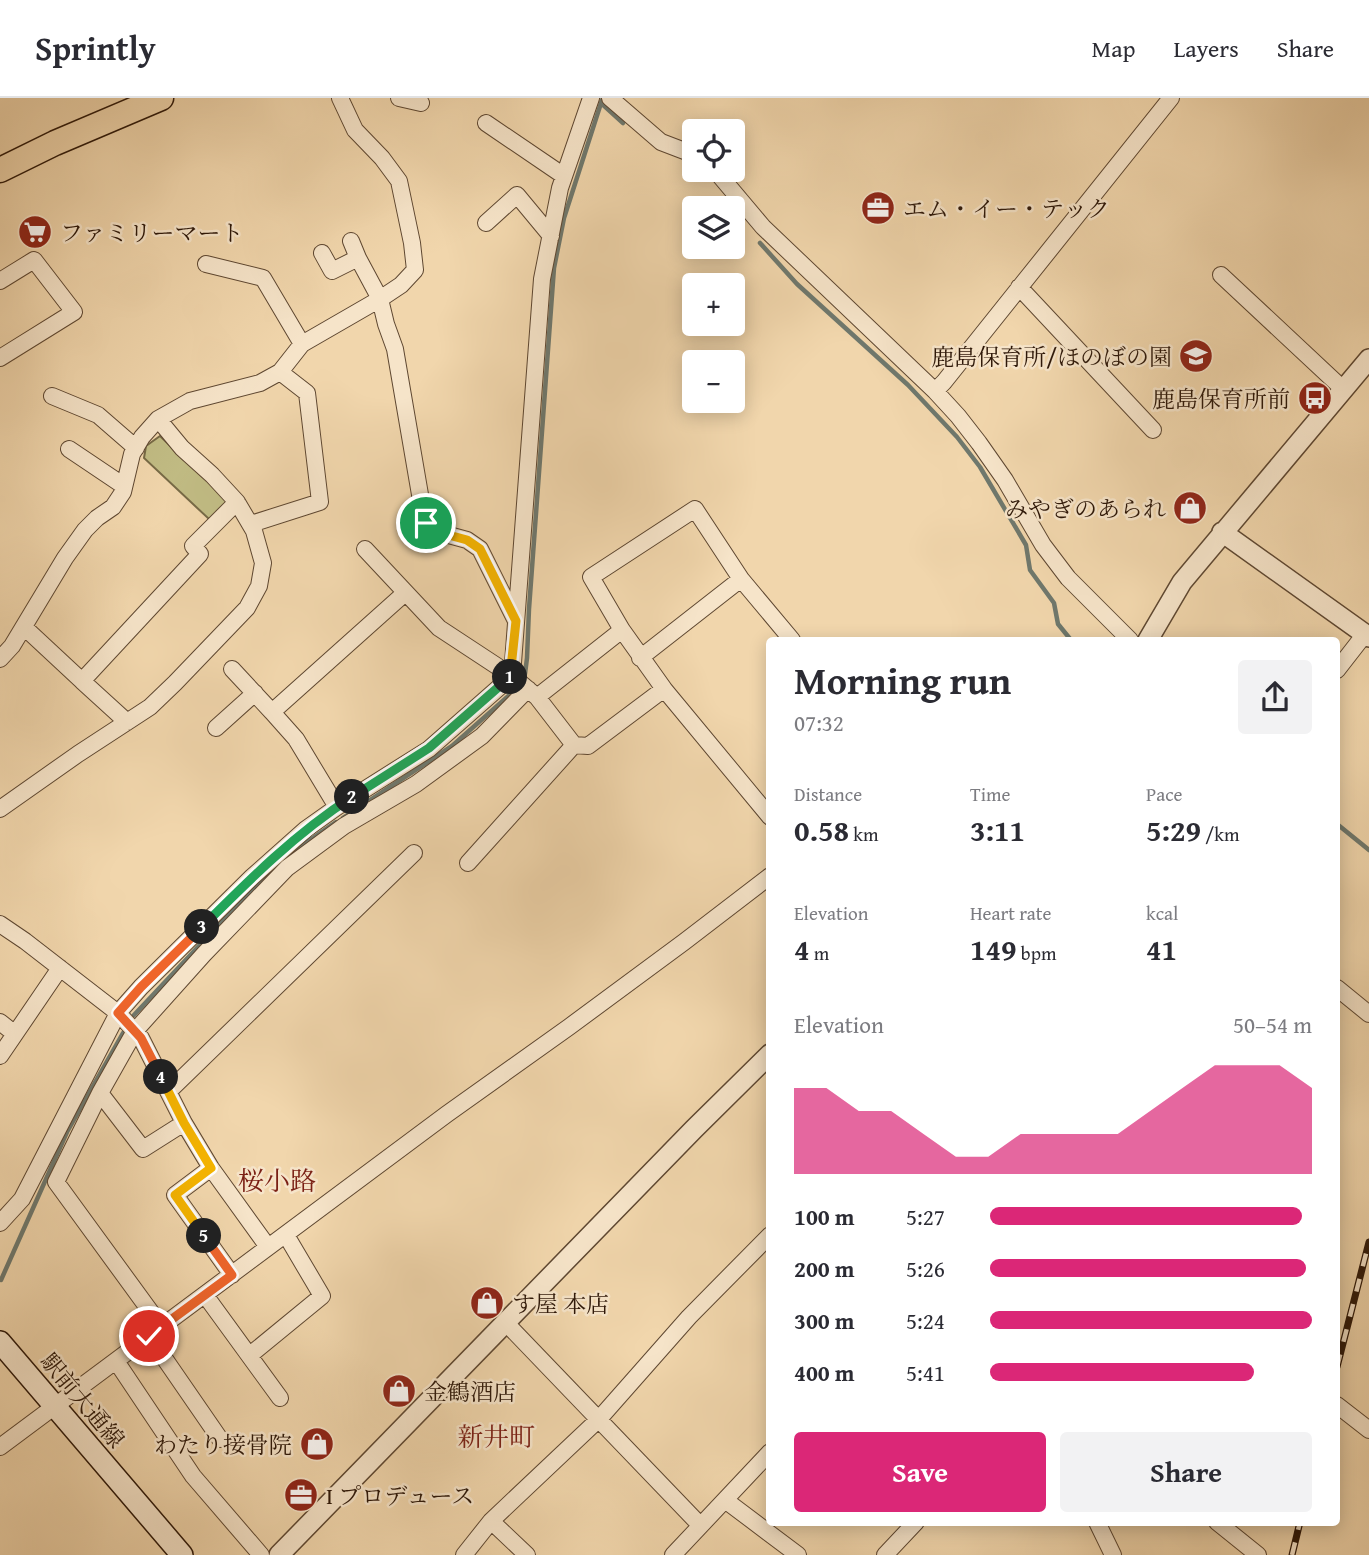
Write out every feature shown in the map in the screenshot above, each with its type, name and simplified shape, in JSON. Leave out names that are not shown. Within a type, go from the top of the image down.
[{"type":"highway","points":[[0,170],[67,137],[161,98]]},
{"type":"main road","name":"駅前大通線","points":[[0,1342],[181,1555]]},
{"type":"street","points":[[0,659],[12,646],[75,543],[97,518],[113,507],[123,492],[136,447],[158,419],[190,401],[260,383],[280,372],[302,344],[380,299],[401,285],[415,270],[407,212],[399,181],[382,158],[355,130],[340,98]]},
{"type":"street","points":[[399,98],[421,103]]},
{"type":"street","points":[[0,1223],[22,1199],[118,1013],[141,987],[252,877],[306,829],[429,748],[512,676],[542,279],[560,188],[591,98]]},
{"type":"street","points":[[610,98],[661,142],[682,150]]},
{"type":"street","points":[[935,391],[1171,98]]},
{"type":"street","points":[[486,122],[564,176]]},
{"type":"street","points":[[725,182],[763,227],[958,416],[1005,480],[1043,545],[1068,578],[1127,637]]},
{"type":"street","points":[[486,223],[517,195],[551,236]]},
{"type":"street","points":[[351,241],[380,299],[396,349],[426,523],[434,531],[467,540],[480,549],[516,621]]},
{"type":"street","points":[[322,253],[332,271],[358,258]]},
{"type":"street","points":[[0,281],[34,260],[74,312],[0,358]]},
{"type":"street","points":[[206,264],[263,278],[302,344]]},
{"type":"street","points":[[1221,275],[1343,389]]},
{"type":"street","points":[[1019,287],[1153,430]]},
{"type":"street","points":[[1150,637],[1181,582],[1369,359]]},
{"type":"street","points":[[251,524],[320,502],[307,393],[280,372]]},
{"type":"street","points":[[52,396],[99,415],[136,447]]},
{"type":"street","points":[[0,809],[150,707],[247,608],[259,586],[263,563],[251,524],[237,502],[182,448],[158,419]]},
{"type":"street","points":[[69,449],[124,486]]},
{"type":"street","points":[[82,681],[200,554],[192,546],[237,502]]},
{"type":"street","points":[[766,812],[640,658],[591,577],[695,509],[741,579],[789,637]]},
{"type":"street","points":[[1222,532],[1367,636],[1340,667]]},
{"type":"street","points":[[365,549],[439,628],[512,676],[532,693],[574,745],[588,746],[664,690]]},
{"type":"street","points":[[640,658],[741,579]]},
{"type":"street","points":[[272,712],[405,593]]},
{"type":"street","points":[[24,627],[127,722]]},
{"type":"street","points":[[220,1439],[155,1331],[56,1182],[100,1093],[135,1031],[204,954],[287,869],[344,826],[416,784],[482,736],[532,693],[621,630]]},
{"type":"street","points":[[232,669],[296,739],[337,807]]},
{"type":"street","points":[[216,728],[255,693]]},
{"type":"street","points":[[468,863],[574,745]]},
{"type":"street","points":[[169,1091],[414,853]]},
{"type":"street","points":[[0,1447],[766,879]]},
{"type":"street","points":[[0,924],[118,1013],[141,1038],[184,1123],[211,1168],[268,1247]]},
{"type":"street","points":[[0,1056],[60,968]]},
{"type":"street","points":[[1340,990],[1369,1014]]},
{"type":"street","points":[[0,1022],[15,1034]]},
{"type":"street","points":[[279,1555],[766,1058]]},
{"type":"street","points":[[100,1093],[143,1149],[184,1123]]},
{"type":"street","points":[[211,1168],[175,1195],[232,1275]]},
{"type":"street","points":[[250,1355],[322,1296],[286,1235]]},
{"type":"street","points":[[464,1555],[491,1521],[599,1419],[689,1317],[766,1239]]},
{"type":"street","points":[[205,1295],[280,1398]]},
{"type":"street","points":[[505,1322],[700,1525]]},
{"type":"street","points":[[116,1361],[193,1476],[261,1555]]},
{"type":"street","points":[[1340,1407],[1369,1430]]},
{"type":"street","points":[[673,1555],[766,1456]]},
{"type":"street","points":[[725,1500],[798,1555]]},
{"type":"street","points":[[491,1521],[527,1555]]},
{"type":"street","points":[[885,1555],[912,1526]]},
{"type":"street","points":[[1099,1526],[1113,1555]]},
{"type":"street","points":[[1222,1526],[1258,1555]]},
{"type":"shaded area","points":[[160,436],[229,502],[210,520],[144,458],[146,446]]},
{"type":"waterway","points":[[525,674],[554,268],[564,218],[602,100]]},
{"type":"waterway","points":[[601,103],[623,123]]},
{"type":"waterway","points":[[760,243],[797,284],[908,385],[957,437],[980,467],[1026,545],[1030,570],[1054,603],[1058,624],[1069,637]]},
{"type":"waterway","points":[[343,818],[452,746],[514,691]]},
{"type":"waterway","points":[[134,1015],[257,884],[301,846],[336,822]]},
{"type":"waterway","points":[[1340,826],[1369,850]]},
{"type":"waterway","points":[[1,1280],[67,1132],[123,1033]]},
{"type":"railway","points":[[1340,1355],[1369,1242]]},
{"type":"railway","points":[[1292,1555],[1299,1526]]},
{"type":"place","name":"エム・イー・テック","points":[[878,208]]},
{"type":"place","name":"ファミリーマート","points":[[35,232]]},
{"type":"place","name":"鹿島保育所/ほのぼの園","points":[[1196,356]]},
{"type":"place","name":"鹿島保育所前","points":[[1315,398]]},
{"type":"place","name":"みやぎのあられ","points":[[1190,508]]},
{"type":"place","name":"す屋 本店","points":[[487,1303]]},
{"type":"place","name":"金鶴酒店","points":[[399,1391]]},
{"type":"place","name":"わたり接骨院","points":[[317,1444]]},
{"type":"place","name":"I プロデュース","points":[[301,1495]]},
{"type":"district","name":"桜小路","points":[[277,1180]]},
{"type":"district","name":"新井町","points":[[496,1436]]},
{"type":"route","points":[[149,1336],[232,1275],[175,1195],[211,1168],[184,1123],[141,1038],[118,1013],[252,877],[306,829],[429,748],[512,676],[516,621],[480,549],[467,540],[434,531],[426,523]]}]
